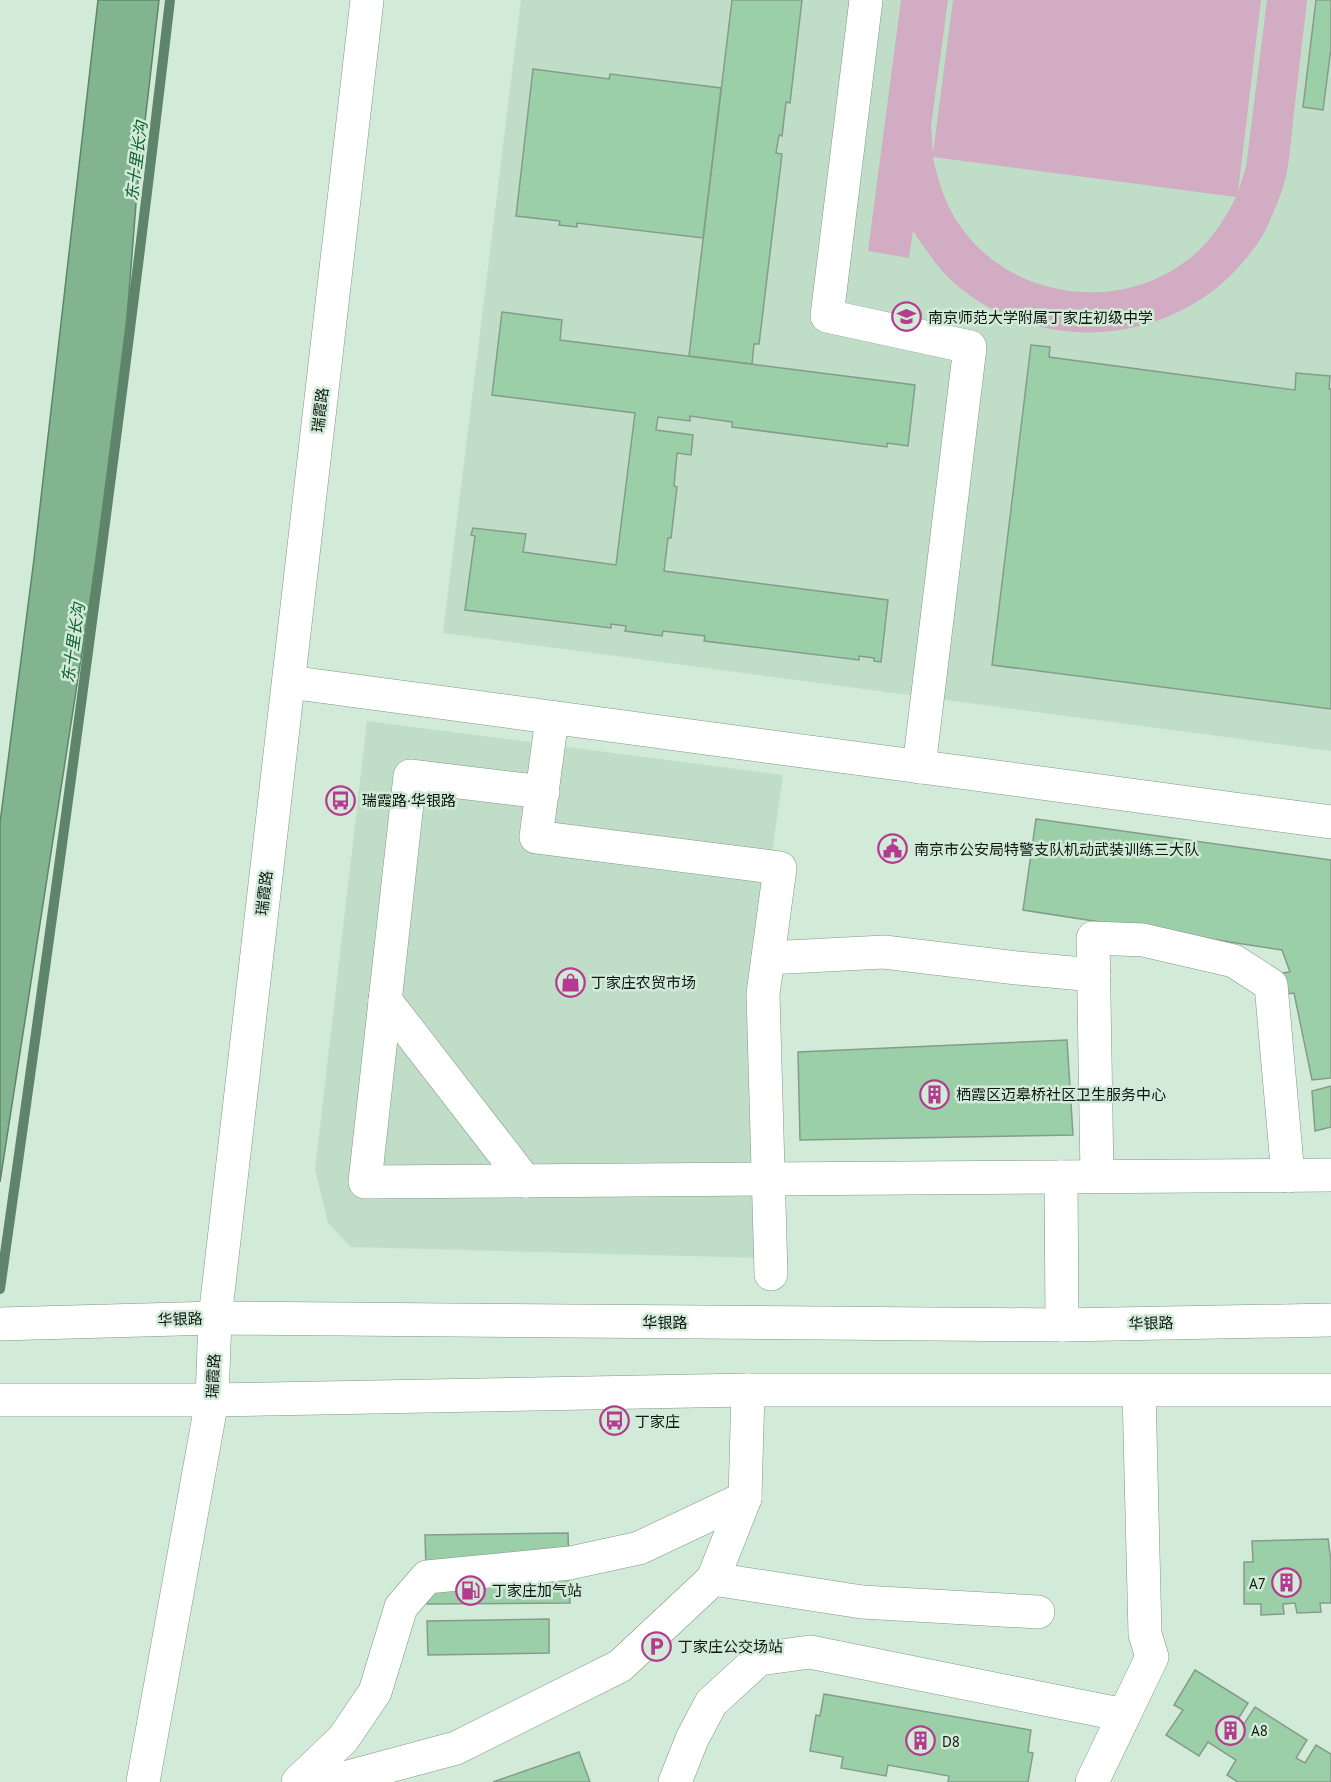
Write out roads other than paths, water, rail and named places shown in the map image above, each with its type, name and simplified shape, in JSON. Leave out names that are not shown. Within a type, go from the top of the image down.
[{"type":"main road","name":"瑞霞路","points":[[143,1782],[212,1400],[215,1318],[367,0]]},
{"type":"main road","points":[[866,0],[827,316],[970,347],[919,767]]},
{"type":"main road","points":[[289,682],[1331,822]]},
{"type":"main road","points":[[552,717],[536,837],[780,868],[763,994],[771,1274]]},
{"type":"main road","points":[[543,792],[410,776],[365,1182],[1331,1175]]},
{"type":"main road","points":[[1098,1176],[1093,938],[1143,940],[1234,961],[1271,985],[1288,1176]]},
{"type":"main road","points":[[768,958],[884,952],[1094,975]]},
{"type":"main road","points":[[385,1000],[525,1181]]},
{"type":"main road","points":[[1061,1177],[1062,1325]]},
{"type":"main road","name":"华银路","points":[[0,1324],[215,1318],[1062,1325],[1331,1320]]},
{"type":"main road","points":[[330,1782],[456,1748],[620,1666],[713,1579],[745,1498],[748,1390]]},
{"type":"main road","points":[[15,1399],[212,1400],[748,1390],[1331,1390]]},
{"type":"main road","points":[[1092,1782],[1152,1657],[1145,1635],[1139,1391]]},
{"type":"main road","points":[[297,1782],[343,1739],[375,1692],[401,1607],[427,1577],[570,1563],[639,1548],[745,1498]]},
{"type":"main road","points":[[713,1579],[861,1602],[1038,1612]]},
{"type":"main road","points":[[675,1782],[692,1739],[711,1703],[759,1659],[810,1652],[1124,1715]]},
{"type":"water","points":[[98,0],[159,0],[137,191],[120,407],[0,1182],[0,823],[34,559]]},
{"type":"waterway","name":"东十里长沟","points":[[0,1289],[89,645],[170,0]]},
{"type":"place","name":"南京师范大学附属丁家庄初级中学","points":[[907,317]]},
{"type":"place","name":"瑞霞路·华银路","points":[[341,800]]},
{"type":"place","name":"南京市公安局特警支队机动武装训练三大队","points":[[893,849]]},
{"type":"place","name":"丁家庄农贸市场","points":[[570,982]]},
{"type":"place","name":"栖霞区迈皋桥社区卫生服务中心","points":[[935,1094]]},
{"type":"place","name":"丁家庄","points":[[614,1421]]},
{"type":"place","name":"A7","points":[[1287,1583]]},
{"type":"place","name":"丁家庄加气站","points":[[471,1590]]},
{"type":"place","name":"丁家庄公交场站","points":[[657,1646]]},
{"type":"place","name":"A8","points":[[1230,1730]]},
{"type":"place","name":"D8","points":[[921,1741]]}]
